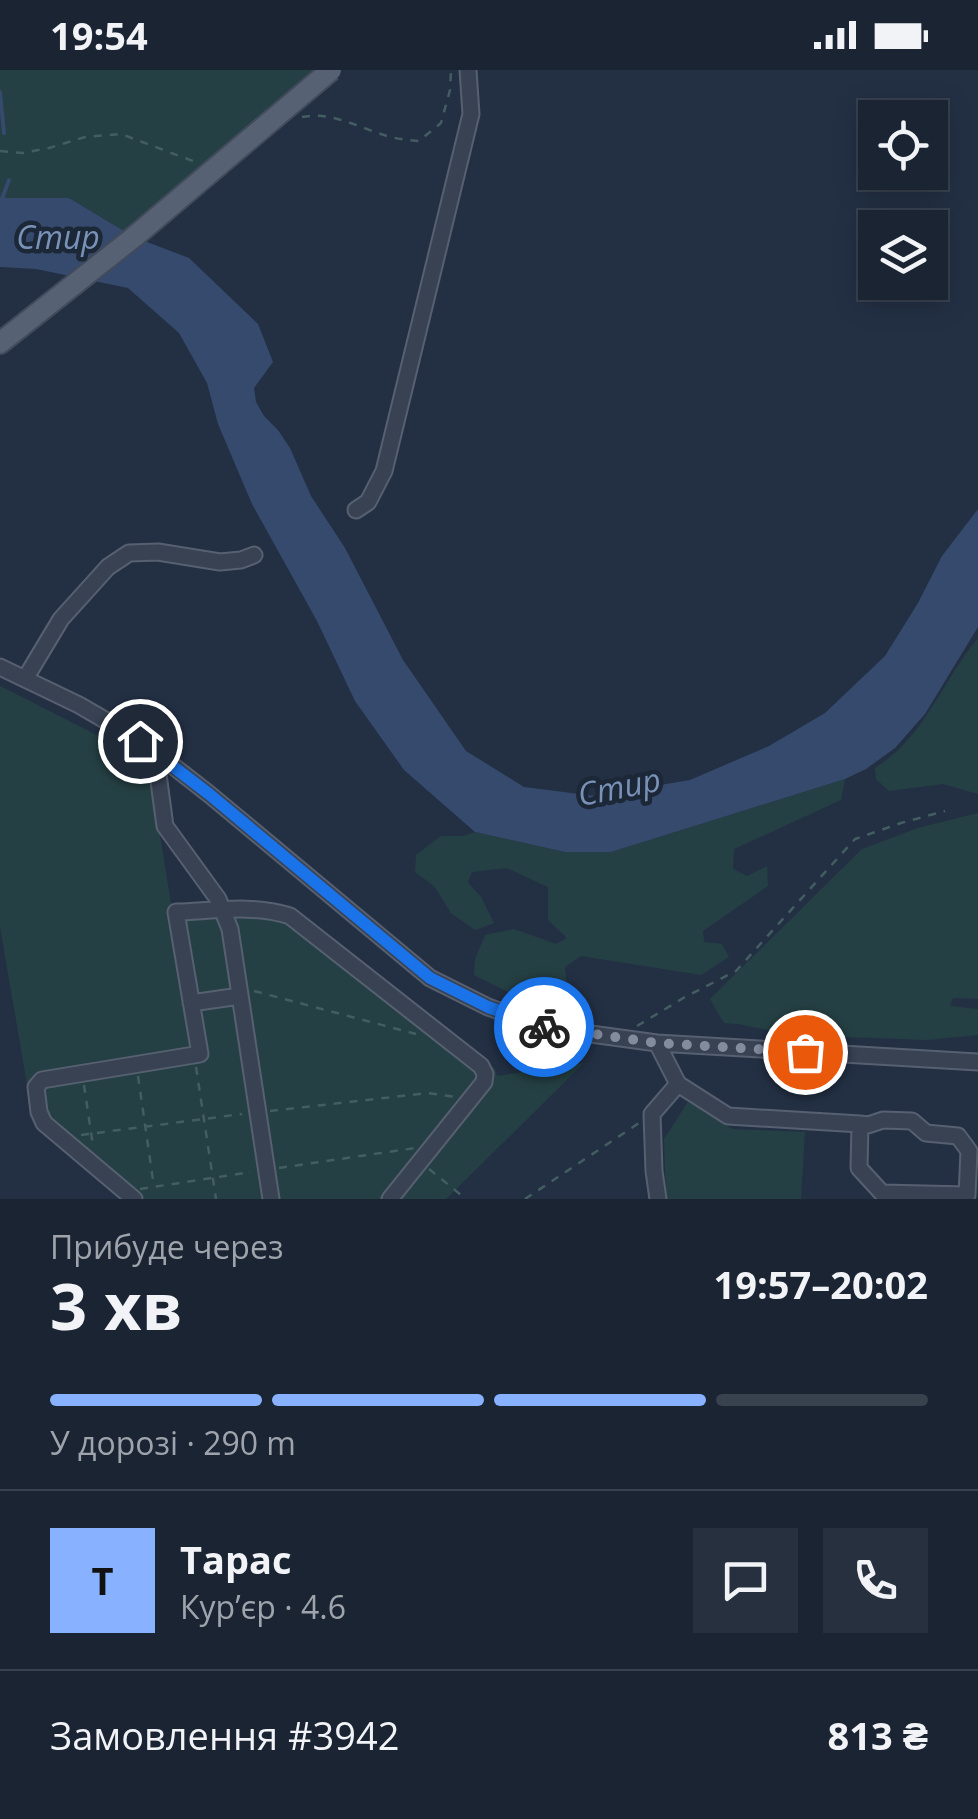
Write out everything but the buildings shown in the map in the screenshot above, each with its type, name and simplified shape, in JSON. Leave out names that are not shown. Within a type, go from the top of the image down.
[{"type":"main road","points":[[0,344],[134,237],[331,70]]},
{"type":"street","points":[[356,510],[368,502],[384,471],[471,114],[468,70]]},
{"type":"street","points":[[24,679],[61,619],[108,568],[129,554],[158,552],[220,562],[254,555]]},
{"type":"street","points":[[0,667],[79,705],[140,741],[430,978],[488,1007],[548,1028],[657,1043],[978,1062]]},
{"type":"street","points":[[154,752],[165,826],[218,900],[230,930],[271,1199]]},
{"type":"street","points":[[134,1199],[44,1123],[36,1087],[42,1080],[200,1054],[176,912],[220,910],[276,911],[290,916],[448,1040],[485,1074],[484,1082],[390,1199]]},
{"type":"street","points":[[191,1002],[239,991]]},
{"type":"street","points":[[657,1043],[678,1084],[728,1116],[860,1124],[868,1125],[883,1120],[912,1121],[926,1133],[958,1136],[968,1151],[967,1196],[882,1193],[859,1168],[860,1124]]},
{"type":"street","points":[[658,1199],[652,1114],[678,1084]]},
{"type":"path","points":[[618,1037],[736,971],[855,839],[945,811]]},
{"type":"path","points":[[239,991],[448,1040]]},
{"type":"path","points":[[194,1056],[216,1199]]},
{"type":"path","points":[[136,1065],[154,1187]]},
{"type":"path","points":[[83,1074],[96,1167]]},
{"type":"path","points":[[524,1199],[652,1114]]},
{"type":"path","points":[[420,1162],[466,1199]]},
{"type":"green space","points":[[0,70],[331,70],[134,237],[69,198],[0,198]]},
{"type":"green space","points":[[978,638],[978,794],[943,784],[889,791],[876,779],[875,768],[920,725]]},
{"type":"green space","points":[[0,686],[148,761],[171,903],[290,905],[495,1069],[497,1076],[584,1063],[446,1199],[121,1199],[34,1125],[0,927]]},
{"type":"green space","points":[[845,779],[841,800],[734,849],[733,869],[747,876],[767,866],[768,886],[703,931],[704,942],[722,944],[729,957],[701,975],[581,956],[565,967],[567,987],[559,1007],[538,1007],[474,975],[475,959],[485,935],[514,929],[556,944],[567,938],[548,920],[548,887],[507,868],[472,872],[468,882],[494,923],[475,930],[451,913],[434,886],[415,872],[416,855],[441,836],[475,832],[565,852],[611,852]]},
{"type":"green space","points":[[978,813],[978,999],[953,998],[950,1006],[978,1009],[978,1035],[926,1040],[793,1035],[724,1023],[710,999],[862,849],[918,828]]},
{"type":"green space","points":[[688,1102],[732,1129],[805,1132],[801,1199],[666,1199],[664,1139]]},
{"type":"water","name":"Стир","points":[[0,198],[69,198],[134,237],[189,258],[258,324],[273,362],[254,388],[256,402],[290,448],[311,496],[345,548],[403,660],[466,751],[524,787],[595,796],[690,780],[769,746],[825,713],[885,656],[942,556],[978,509],[978,627],[925,714],[895,748],[845,779],[611,852],[565,852],[475,832],[404,770],[355,701],[317,621],[252,504],[218,424],[207,383],[179,333],[128,288],[36,269],[0,267]]},
{"type":"waterway","points":[[0,92],[4,133]]},
{"type":"waterway","points":[[0,204],[9,180]]},
{"type":"way so far","points":[[544,1027],[657,1043],[805,1052]]},
{"type":"route","points":[[140,741],[430,978],[488,1007],[544,1027]]}]
